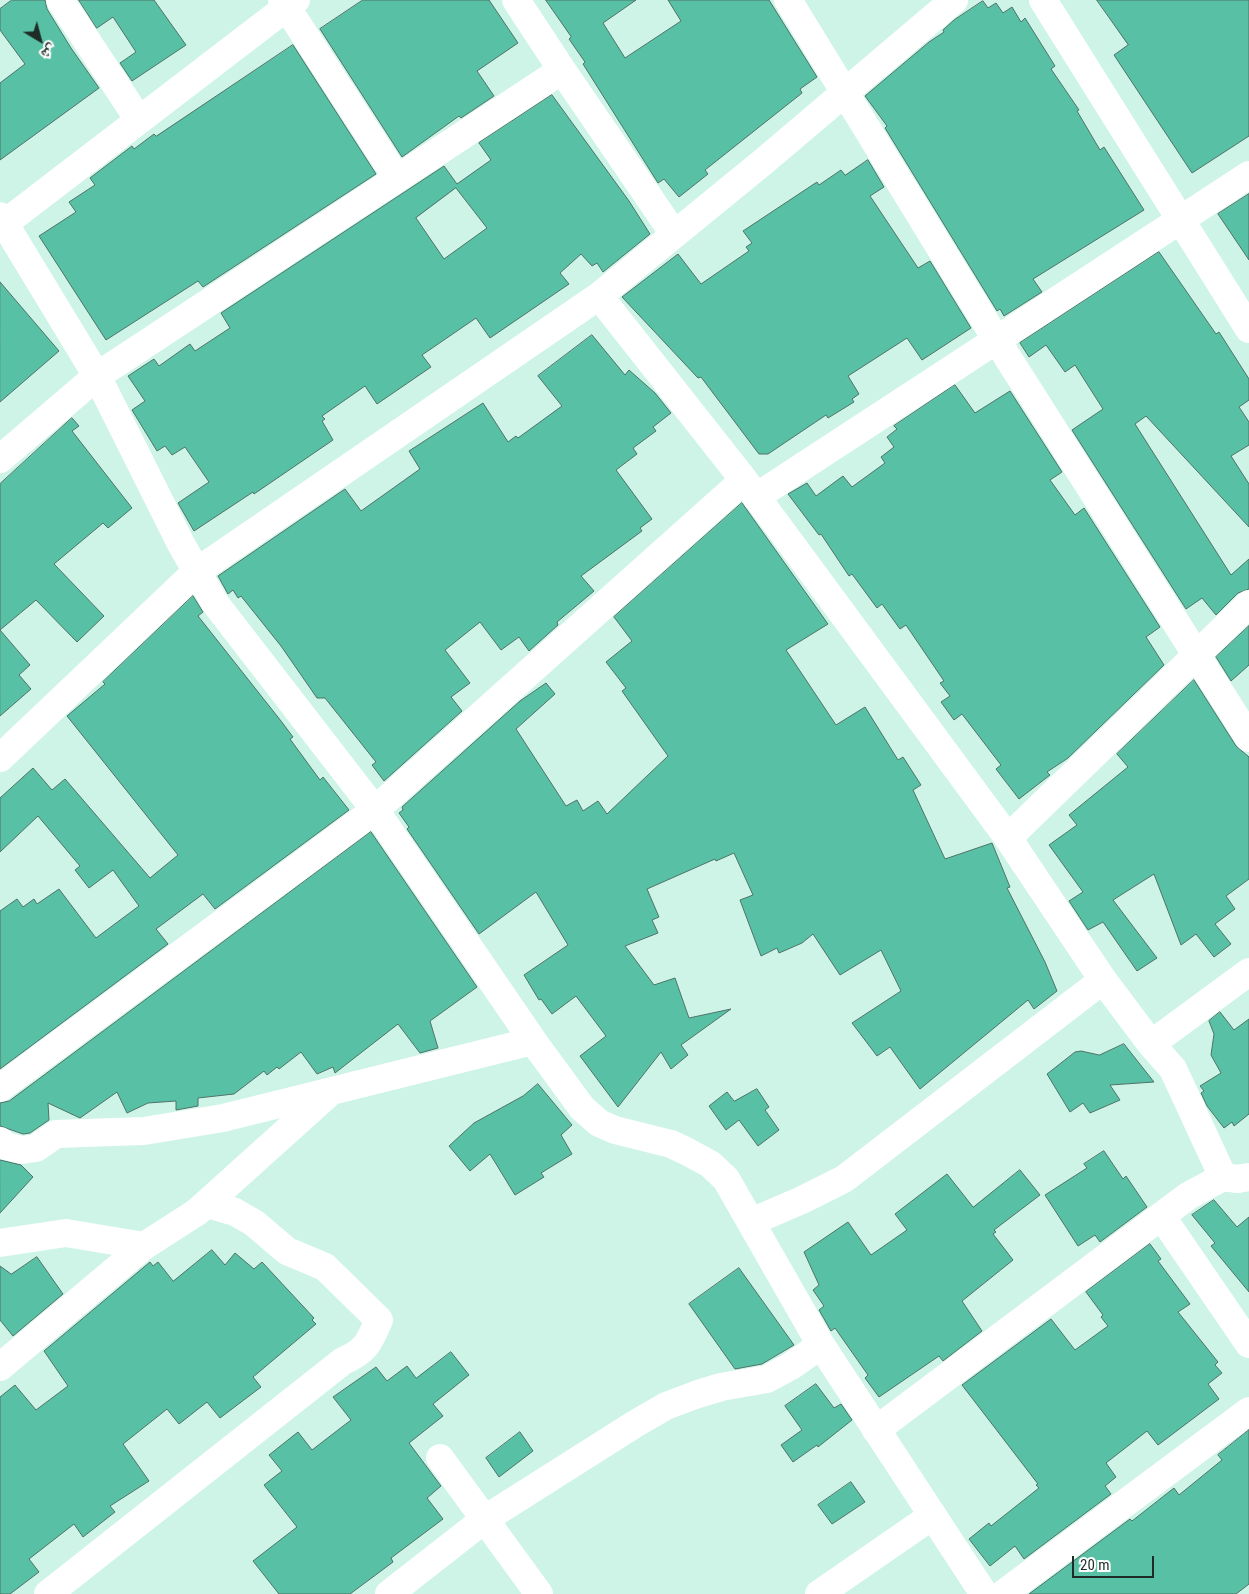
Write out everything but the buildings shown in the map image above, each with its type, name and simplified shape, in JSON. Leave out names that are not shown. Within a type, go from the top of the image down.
[{"type":"street","points":[[60,0],[139,120]]},
{"type":"street","points":[[516,0],[674,234]]},
{"type":"street","points":[[788,0],[996,339],[1249,738]]},
{"type":"street","points":[[0,758],[196,572],[599,296],[845,93],[954,0]]},
{"type":"street","points":[[1043,0],[1182,218],[1249,329]]},
{"type":"street","points":[[397,178],[288,2],[139,120],[2,222],[96,376],[196,572],[233,628],[375,810],[533,1041],[582,1108],[599,1123],[615,1130],[671,1144],[710,1164],[726,1179],[821,1345],[984,1594]]},
{"type":"street","points":[[0,459],[96,376],[562,70]]},
{"type":"street","points":[[0,1088],[375,810],[750,488],[996,339],[1249,175]]},
{"type":"street","points":[[599,296],[750,488],[1008,838],[1103,980],[1151,1044],[1173,1069],[1236,1177],[1188,1196],[876,1430]]},
{"type":"street","points":[[1008,838],[1249,604]]},
{"type":"street","points":[[1151,1044],[1249,972]]},
{"type":"street","points":[[751,1222],[844,1179],[1103,980]]},
{"type":"street","points":[[0,1141],[6,1146],[14,1148],[36,1148],[56,1134],[144,1131],[185,1126],[533,1041]]},
{"type":"street","points":[[0,1367],[144,1246],[186,1221],[208,1204],[331,1091]]},
{"type":"street","points":[[48,1594],[343,1362],[356,1356],[368,1345],[375,1328],[378,1320],[325,1268],[287,1251],[254,1223],[235,1212],[208,1204]]},
{"type":"street","points":[[1162,1217],[1246,1332]]},
{"type":"street","points":[[0,1243],[66,1233],[144,1246]]},
{"type":"street","points":[[389,1594],[485,1519],[666,1406],[721,1387],[767,1379],[791,1366],[821,1345]]},
{"type":"street","points":[[1003,1594],[1249,1411]]},
{"type":"street","points":[[440,1458],[539,1594]]},
{"type":"street","points":[[819,1594],[932,1516]]}]
